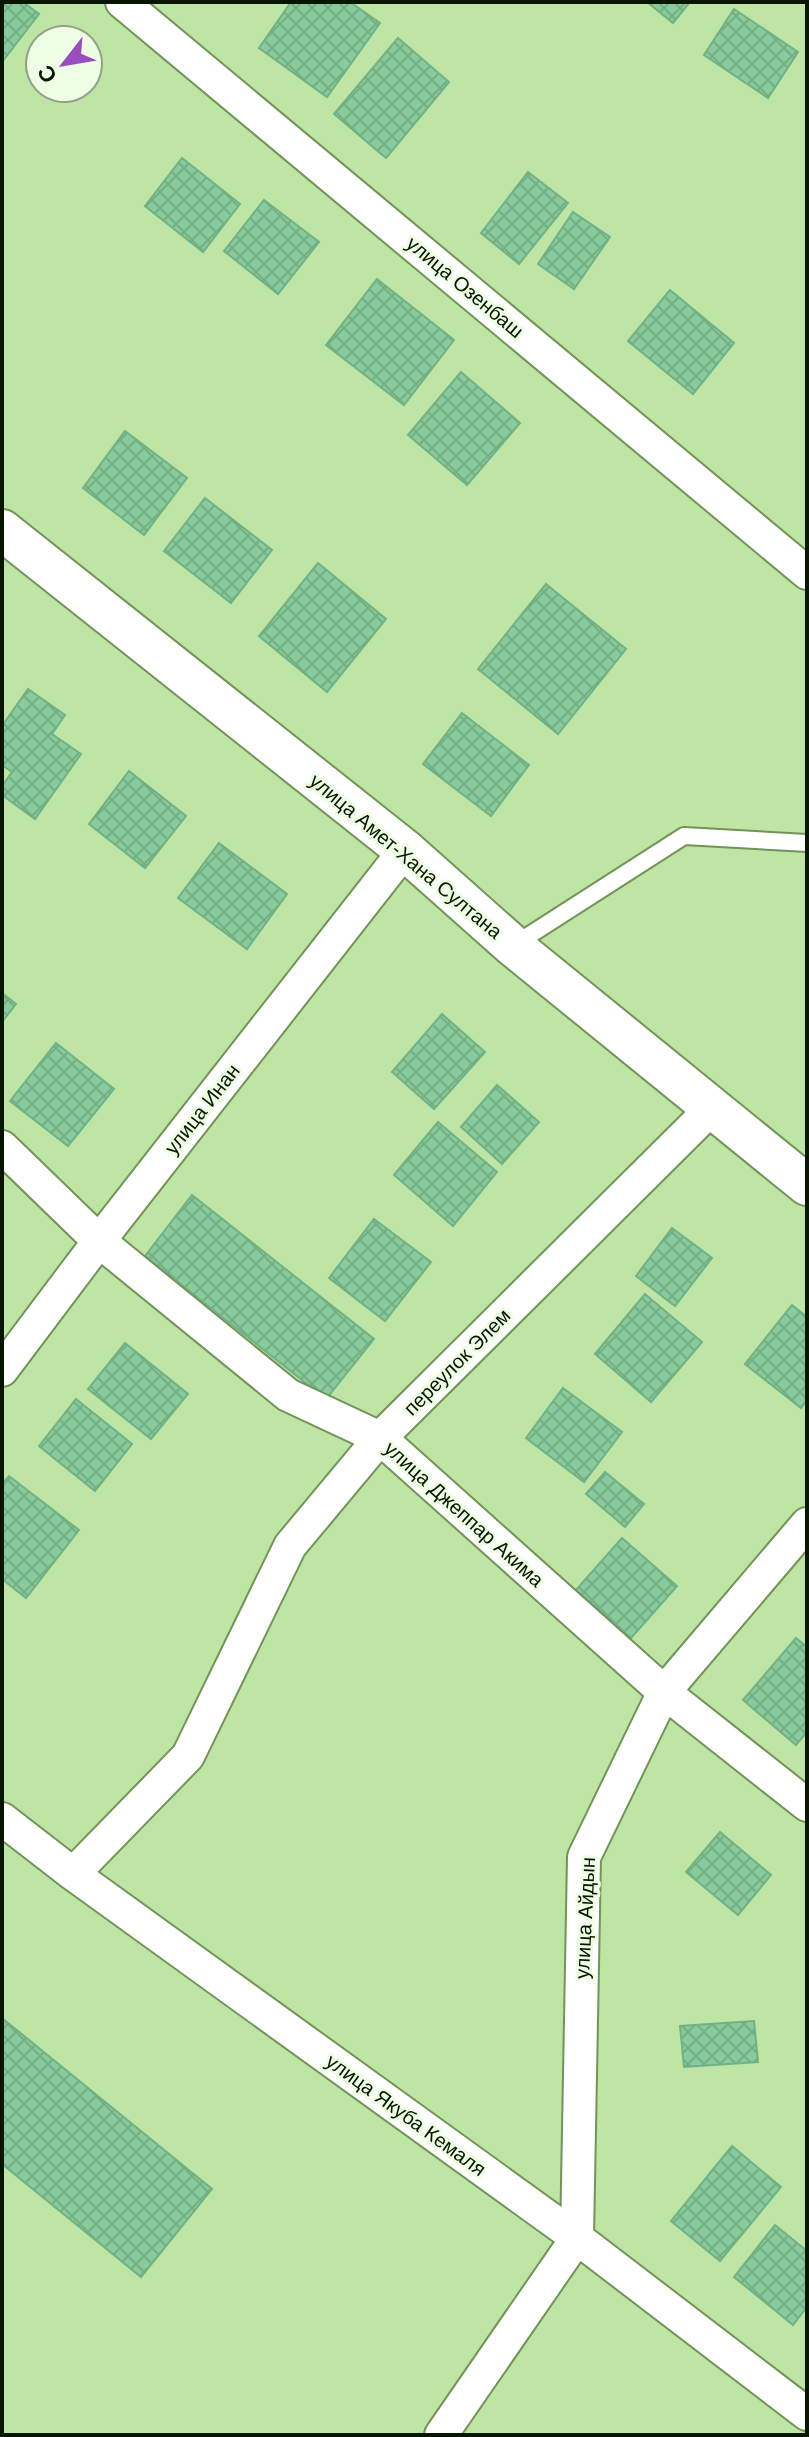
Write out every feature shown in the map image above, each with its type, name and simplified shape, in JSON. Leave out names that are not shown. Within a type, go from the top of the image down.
[{"type":"street","name":"улица Озенбаш","points":[[122,2],[807,573]]},
{"type":"street","name":"улица Амет-Хана Султана","points":[[2,530],[405,850],[513,946],[807,1185]]},
{"type":"street","name":"улица Инан","points":[[2,1370],[405,850]]},
{"type":"street","name":"переулок Элем","points":[[73,1874],[188,1756],[290,1546],[380,1438],[712,1108]]},
{"type":"street","name":"улица Джеппар Акима","points":[[2,1147],[99,1241],[288,1395],[380,1438],[664,1692],[807,1805]]},
{"type":"street","name":"улица Айдын","points":[[577,2238],[584,1857],[664,1692],[807,1524]]},
{"type":"street","name":"улица Якуба Кемаля","points":[[2,1819],[73,1874],[577,2238],[807,2414]]},
{"type":"street","points":[[441,2435],[577,2238]]},
{"type":"lane","points":[[513,946],[684,836],[807,843]]},
{"type":"building","points":[[2,2],[23,2],[39,14],[31,24],[24,24],[24,33],[2,62]]},
{"type":"building","points":[[291,2],[350,2],[380,23],[327,97],[259,48]]},
{"type":"building","points":[[647,2],[690,2],[673,23]]},
{"type":"building","points":[[734,9],[798,52],[768,98],[704,55]]},
{"type":"building","points":[[398,38],[449,82],[386,158],[334,114]]},
{"type":"building","points":[[182,158],[240,204],[203,252],[145,206]]},
{"type":"building","points":[[528,172],[568,203],[519,264],[481,233]]},
{"type":"building","points":[[264,200],[319,242],[278,294],[224,251]]},
{"type":"building","points":[[573,212],[610,237],[574,289],[538,264]]},
{"type":"building","points":[[377,279],[454,340],[404,405],[326,345]]},
{"type":"building","points":[[670,290],[734,343],[693,394],[628,341]]},
{"type":"building","points":[[461,372],[520,423],[467,485],[408,435]]},
{"type":"building","points":[[125,431],[187,478],[144,535],[83,488]]},
{"type":"building","points":[[205,498],[272,550],[231,603],[164,551]]},
{"type":"building","points":[[318,563],[386,619],[327,692],[259,636]]},
{"type":"building","points":[[546,584],[626,649],[558,734],[478,669]]},
{"type":"building","points":[[28,689],[65,715],[52,734],[81,754],[35,819],[2,795],[2,786],[12,772],[2,765],[2,726]]},
{"type":"building","points":[[462,713],[529,765],[491,816],[423,764]]},
{"type":"building","points":[[129,771],[186,816],[145,868],[89,824]]},
{"type":"building","points":[[219,843],[287,894],[247,949],[178,898]]},
{"type":"building","points":[[2,993],[16,1004],[2,1022]]},
{"type":"building","points":[[442,1014],[485,1052],[434,1109],[392,1072]]},
{"type":"building","points":[[56,1043],[114,1089],[68,1146],[10,1101]]},
{"type":"building","points":[[497,1085],[539,1122],[502,1164],[461,1127]]},
{"type":"building","points":[[438,1122],[497,1172],[453,1226],[394,1175]]},
{"type":"building","points":[[192,1195],[374,1339],[326,1399],[145,1256]]},
{"type":"building","points":[[374,1219],[431,1262],[385,1321],[329,1278]]},
{"type":"building","points":[[672,1228],[712,1258],[675,1306],[636,1276]]},
{"type":"building","points":[[645,1294],[702,1342],[651,1402],[595,1354]]},
{"type":"building","points":[[792,1305],[807,1317],[807,1400],[801,1408],[745,1364]]},
{"type":"building","points":[[125,1343],[188,1394],[151,1439],[88,1389]]},
{"type":"building","points":[[563,1388],[622,1432],[584,1482],[526,1438]]},
{"type":"building","points":[[76,1399],[132,1444],[95,1491],[39,1446]]},
{"type":"building","points":[[605,1472],[644,1504],[625,1527],[586,1494]]},
{"type":"building","points":[[9,1476],[79,1530],[26,1598],[2,1579],[2,1484]]},
{"type":"building","points":[[622,1538],[677,1586],[631,1638],[576,1590]]},
{"type":"building","points":[[796,1638],[807,1647],[807,1732],[796,1745],[743,1700]]},
{"type":"building","points":[[720,1832],[771,1875],[738,1915],[686,1872]]},
{"type":"building","points":[[2,2018],[212,2189],[141,2277],[2,2164]]},
{"type":"building","points":[[754,2021],[758,2062],[684,2067],[680,2026]]},
{"type":"building","points":[[732,2146],[781,2187],[720,2261],[671,2221]]},
{"type":"building","points":[[775,2225],[807,2251],[807,2307],[793,2325],[734,2277]]}]
